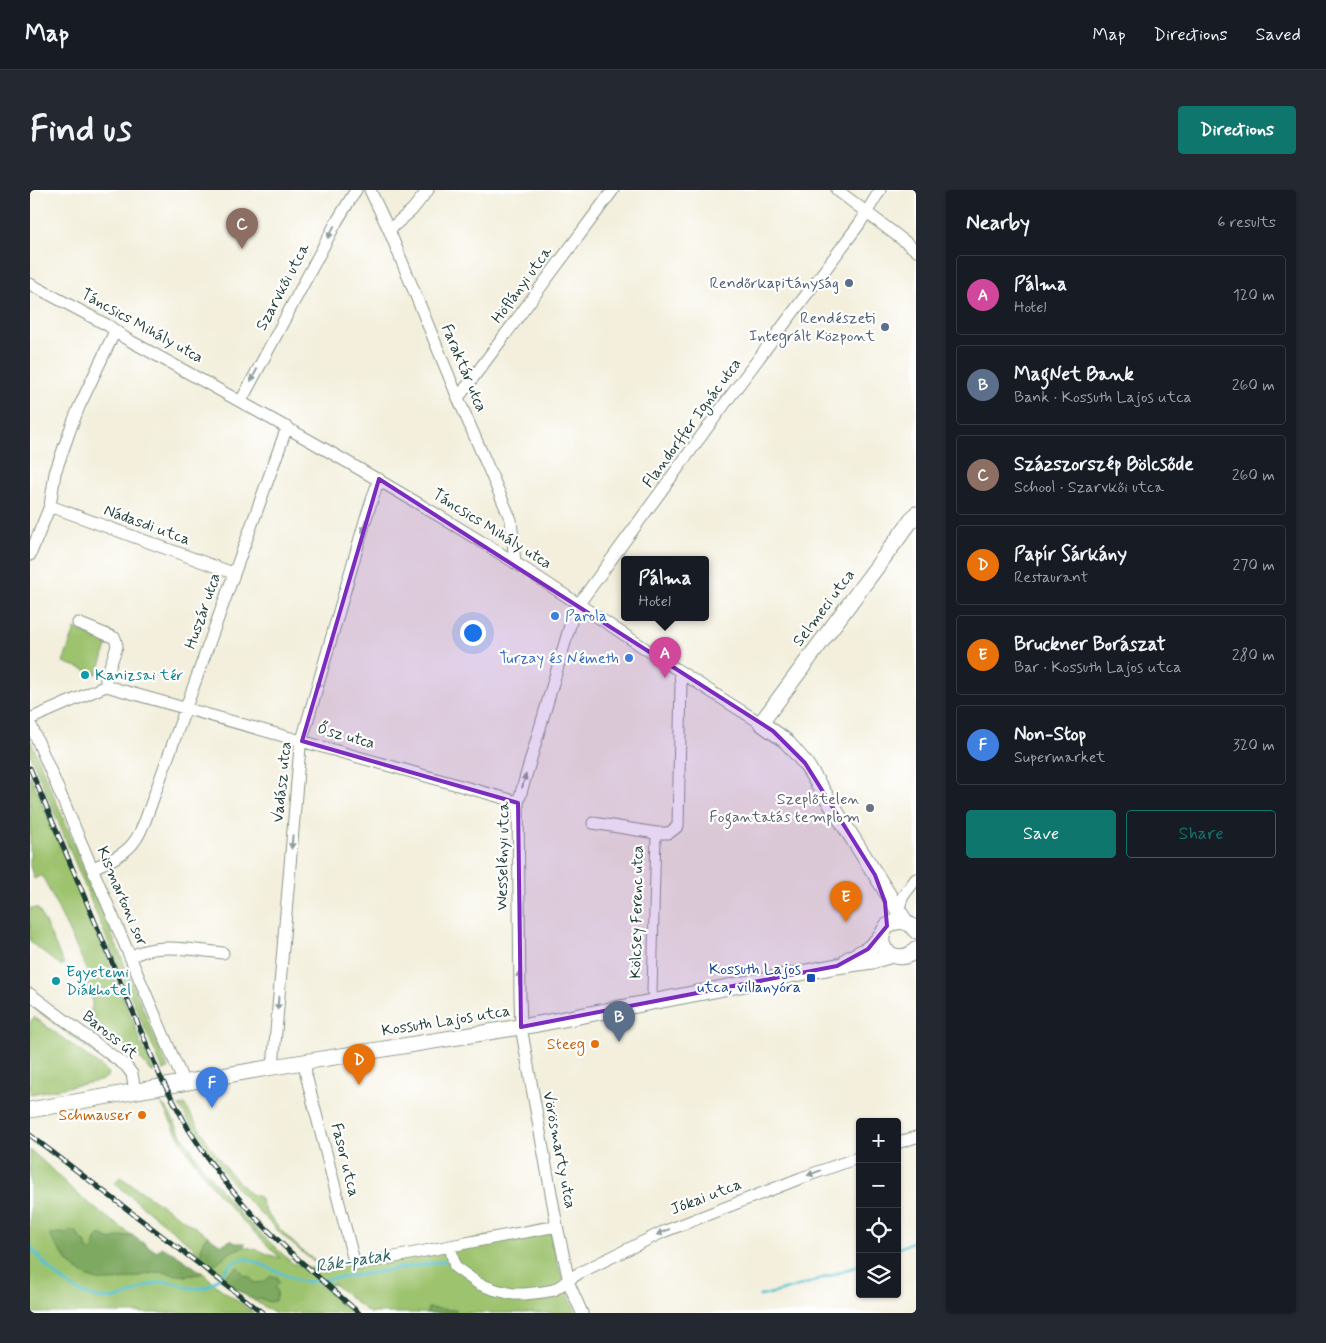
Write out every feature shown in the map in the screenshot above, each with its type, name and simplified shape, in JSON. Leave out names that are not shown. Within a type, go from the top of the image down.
[{"type":"street","name":"Szarvkői utca","points":[[241,401],[356,190]]},
{"type":"street","name":"Faraktár utca","points":[[370,190],[389,230],[458,398],[511,520],[515,563]]},
{"type":"street","points":[[389,230],[412,210],[428,190]]},
{"type":"street","points":[[837,190],[916,250]]},
{"type":"street","name":"Flandorffer Ignác utca","points":[[578,605],[867,212],[880,190]]},
{"type":"street","name":"Höflányi utca","points":[[458,398],[608,192]]},
{"type":"street","name":"Táncsics Mihály utca","points":[[30,284],[379,479],[515,563],[786,741],[805,763],[875,875],[910,925]]},
{"type":"street","points":[[30,555],[50,506],[55,473],[70,430],[115,331]]},
{"type":"street","name":"Huszár utca","points":[[92,868],[127,850],[136,839],[145,821],[287,427]]},
{"type":"street","name":"Vadász utca","points":[[273,1067],[302,741],[365,521],[379,479]]},
{"type":"street","name":"Nádasdi utca","points":[[50,506],[233,573]]},
{"type":"street","name":"Selmeci utca","points":[[761,723],[916,514]]},
{"type":"street","name":"Wesselényi utca","points":[[520,1027],[518,803],[573,615],[578,605]]},
{"type":"street","points":[[30,719],[106,686],[106,678],[116,646],[115,638],[78,623]]},
{"type":"street","name":"Kölcsey Ferenc utca","points":[[652,991],[656,833],[670,832],[678,826],[680,672]]},
{"type":"street","name":"Ősz utca","points":[[106,686],[518,803]]},
{"type":"street","name":"Kismartoni sor","points":[[30,723],[184,1083]]},
{"type":"street","points":[[593,823],[656,833]]},
{"type":"street","name":"Táncsics Mihály utca","points":[[875,875],[888,916],[884,931]]},
{"type":"street","points":[[892,955],[885,949],[884,931],[896,921],[910,925],[903,896],[916,879]]},
{"type":"street","name":"Kossuth Lajos utca","points":[[837,966],[868,949],[884,931]]},
{"type":"street","points":[[130,957],[148,950],[160,948],[223,953]]},
{"type":"street","name":"Kossuth Lajos utca","points":[[30,1110],[273,1067],[520,1027],[837,966],[872,961],[892,955],[909,955],[916,950]]},
{"type":"street","name":"Baross út","points":[[30,994],[126,1066],[132,1074],[135,1091]]},
{"type":"street","name":"Vörösmarty utca","points":[[520,1027],[570,1286],[582,1313]]},
{"type":"street","name":"Fasor utca","points":[[305,1062],[306,1075],[354,1265],[450,1246]]},
{"type":"street","points":[[901,1142],[916,1136]]},
{"type":"street","name":"Jókai utca","points":[[450,1246],[455,1267],[479,1284],[513,1294],[554,1290],[569,1278],[670,1229],[856,1158]]},
{"type":"street","points":[[450,1246],[557,1226]]},
{"type":"highlighted area","points":[[379,479],[773,731],[805,763],[875,875],[885,902],[887,926],[868,949],[837,966],[521,1027],[518,803],[302,741]]},
{"type":"green space","points":[[75,629],[109,641],[97,674],[63,662]]},
{"type":"green space","points":[[30,739],[169,1069],[163,1070],[126,985],[30,754]]},
{"type":"green space","points":[[30,774],[126,1004],[141,1042],[139,1044],[142,1045],[154,1072],[150,1071],[139,1057],[97,1024],[90,1010],[92,1008],[92,999],[85,986],[93,982],[42,875],[34,879],[30,866]]},
{"type":"green space","points":[[30,908],[37,908],[64,964],[61,966],[30,942]]},
{"type":"green space","points":[[30,1002],[112,1063],[110,1065],[30,1005]]},
{"type":"green space","points":[[34,1017],[106,1070],[108,1073],[107,1077],[100,1081],[30,1094],[30,1022]]},
{"type":"green space","points":[[162,1104],[204,1169],[242,1216],[292,1263],[317,1269],[321,1268],[282,1235],[241,1194],[213,1159],[179,1106],[185,1105],[212,1149],[229,1172],[250,1194],[260,1197],[265,1210],[277,1225],[292,1242],[316,1261],[328,1265],[349,1263],[549,1225],[558,1265],[576,1313],[369,1313],[332,1284],[324,1287],[353,1313],[274,1313],[223,1281],[209,1267],[231,1251],[246,1247],[280,1258],[235,1213],[209,1182],[183,1144]]},
{"type":"green space","points":[[30,1150],[86,1201],[133,1236],[123,1236],[112,1240],[100,1235],[90,1252],[86,1244],[80,1239],[78,1233],[72,1231],[64,1234],[50,1234],[68,1262],[79,1271],[126,1279],[162,1271],[186,1276],[203,1273],[218,1287],[254,1313],[30,1313]]},
{"type":"green space","points":[[120,1177],[208,1236],[203,1242],[200,1256],[192,1246],[115,1184]]},
{"type":"green space","points":[[75,1231],[80,1239],[84,1241],[88,1251],[92,1251],[96,1240],[101,1235],[112,1240],[123,1236],[133,1236],[157,1252],[161,1247],[175,1254],[203,1273],[176,1275],[157,1272],[112,1281],[89,1277],[72,1265],[49,1235]]},
{"type":"green space","points":[[208,1236],[221,1245],[231,1240],[235,1243],[245,1243],[244,1247],[238,1248],[209,1267],[200,1256],[203,1242]]},
{"type":"green space","points":[[238,1267],[243,1275],[250,1277],[254,1283],[264,1282],[271,1276],[277,1277],[279,1283],[275,1287],[277,1292],[275,1301],[269,1302],[259,1298],[255,1300],[249,1298],[222,1278]]},
{"type":"green space","points":[[428,1308],[456,1310],[456,1313],[427,1313]]},
{"type":"waterway","points":[[901,1247],[916,1240]]},
{"type":"waterway","name":"Rák-patak","points":[[30,1246],[38,1257],[69,1286],[81,1293],[108,1299],[122,1297],[151,1284],[161,1282],[188,1288],[206,1287],[217,1280],[235,1262],[249,1259],[299,1281],[306,1282],[445,1261]]},
{"type":"waterway","points":[[760,1296],[798,1286],[856,1266]]},
{"type":"railway","points":[[30,768],[160,1076],[189,1130],[226,1183],[253,1215],[288,1250],[359,1313]]},
{"type":"railway","points":[[30,1135],[263,1313]]},
{"type":"place","name":"Százszorszép Bölcsőde","points":[[242,249]]},
{"type":"place","name":"Rendőrkapitányság","points":[[849,283]]},
{"type":"place","name":"Rendészeti Integrált Központ","points":[[885,327]]},
{"type":"place","name":"Parola","points":[[555,616]]},
{"type":"place","name":"Turzay és Németh","points":[[629,658]]},
{"type":"place","name":"Kanizsai tér","points":[[85,675]]},
{"type":"place","name":"Pálma","points":[[665,678]]},
{"type":"place","name":"Szeplőtelen Fogantatás templom","points":[[870,808]]},
{"type":"place","name":"Bruckner Borászat","points":[[846,922]]},
{"type":"place","name":"Kossuth Lajos utca, villanyóra","points":[[811,978]]},
{"type":"place","name":"Egyetemi Diákhotel","points":[[56,981]]},
{"type":"place","name":"MagNet Bank","points":[[619,1042]]},
{"type":"place","name":"Steeg","points":[[595,1044]]},
{"type":"place","name":"Papír Sárkány","points":[[359,1085]]},
{"type":"place","name":"Non-Stop","points":[[212,1108]]},
{"type":"place","name":"Schmauser","points":[[142,1115]]}]
